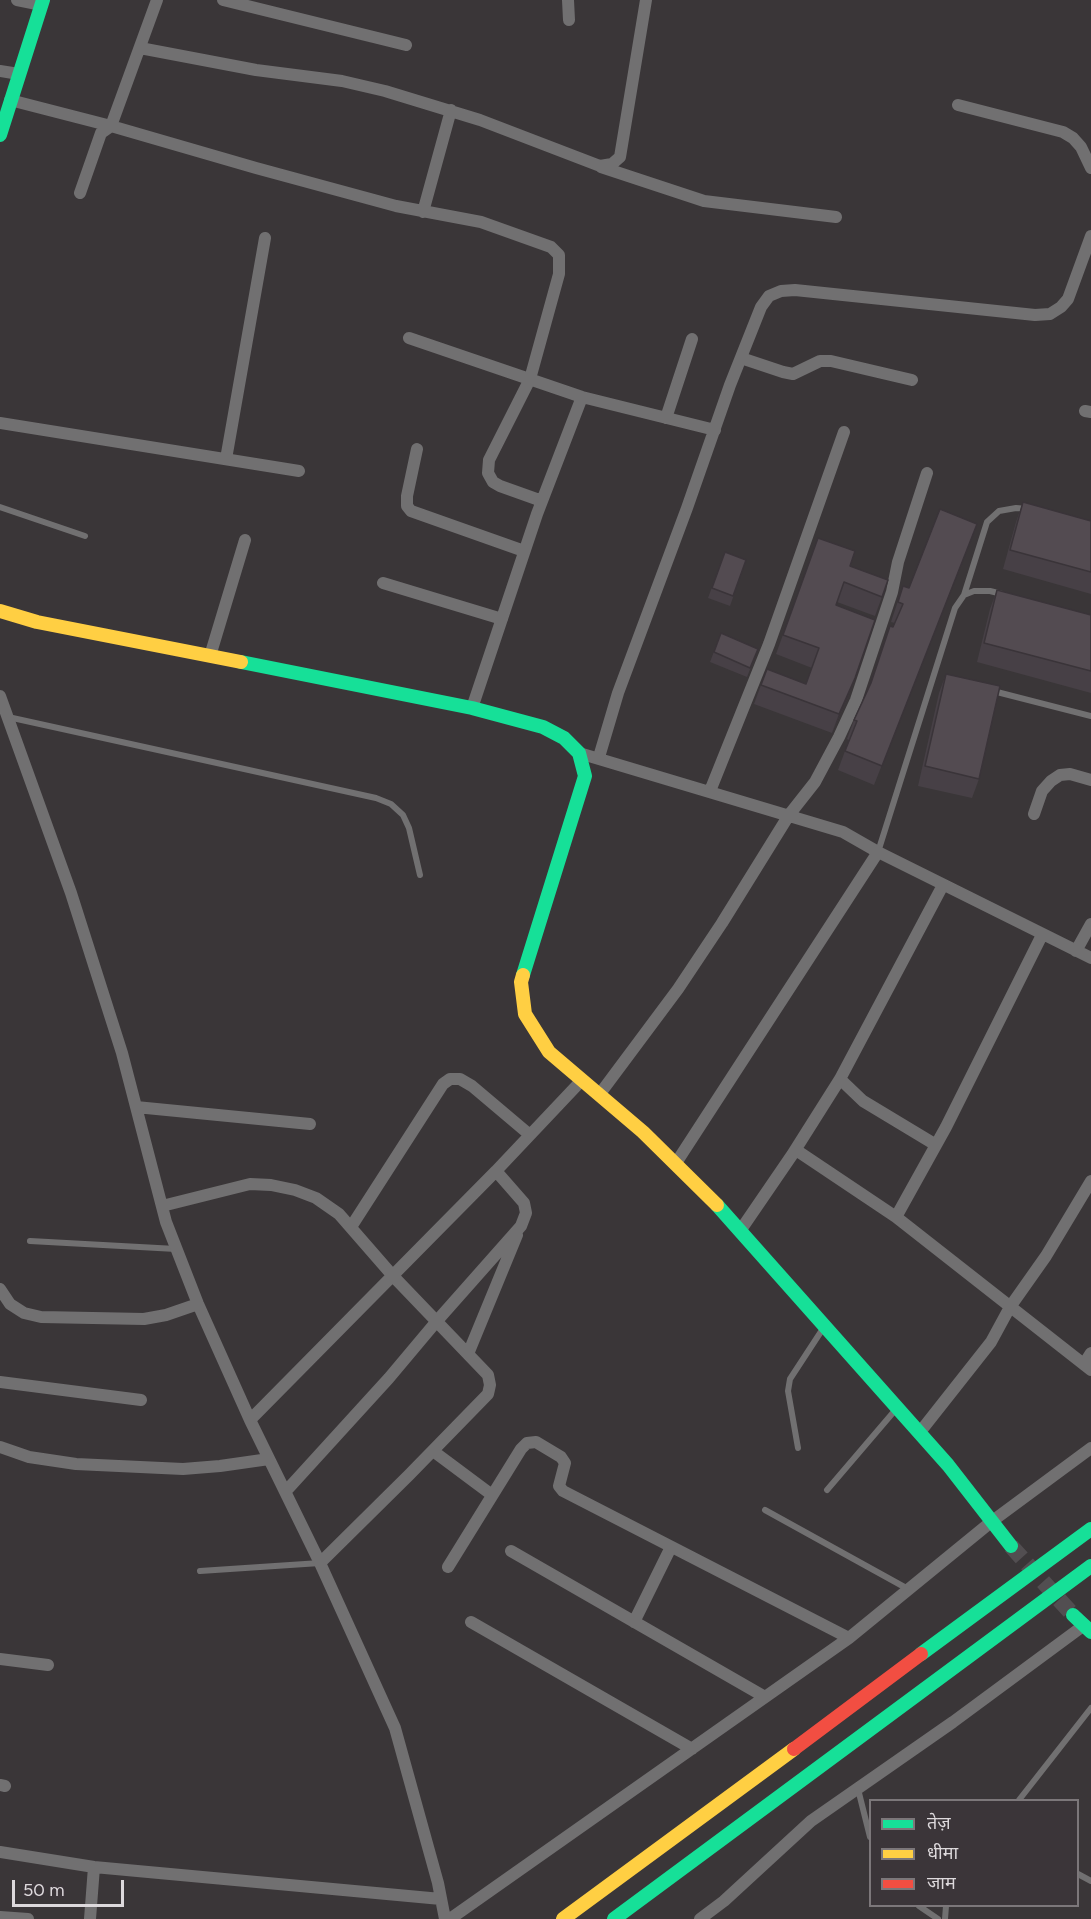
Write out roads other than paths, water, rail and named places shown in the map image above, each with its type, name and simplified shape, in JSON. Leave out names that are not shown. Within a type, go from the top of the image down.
[{"type":"main road","points":[[0,135],[42,2]]},
{"type":"main road","points":[[0,611],[37,622],[472,708],[543,727],[564,738],[579,753],[585,776],[521,982],[525,1014],[549,1052],[676,1163],[708,1195],[920,1432],[1011,1546]]},
{"type":"main road","points":[[563,1919],[1091,1529]]},
{"type":"main road","points":[[614,1919],[1091,1566]]},
{"type":"main road","points":[[1073,1615],[1087,1629]]},
{"type":"street","points":[[17,0],[42,2]]},
{"type":"street","points":[[80,193],[101,133],[111,126],[157,0]]},
{"type":"street","points":[[223,0],[406,45]]},
{"type":"street","points":[[568,0],[569,20]]},
{"type":"street","points":[[600,166],[612,164],[620,157],[646,0]]},
{"type":"street","points":[[140,48],[256,70],[342,81],[385,90],[451,110],[600,166],[704,201],[836,217]]},
{"type":"street","points":[[0,71],[19,74]]},
{"type":"street","points":[[10,100],[423,212],[481,222],[551,247],[559,255],[559,274],[530,379],[489,460],[488,473],[493,482],[500,486],[542,501]]},
{"type":"street","points":[[958,105],[1063,132],[1081,147],[1091,168]]},
{"type":"street","points":[[423,212],[451,110]]},
{"type":"street","points":[[599,757],[622,682],[741,358],[761,307],[770,296],[780,291],[795,290],[1035,315],[1050,314],[1068,299],[1091,236]]},
{"type":"street","points":[[226,459],[265,238]]},
{"type":"street","points":[[409,338],[582,397],[715,430]]},
{"type":"street","points":[[666,418],[692,339]]},
{"type":"street","points":[[741,358],[793,374],[820,361],[831,361],[912,380]]},
{"type":"street","points":[[472,708],[524,551],[582,397]]},
{"type":"street","points":[[0,423],[299,471]]},
{"type":"street","points":[[710,791],[769,644],[844,432]]},
{"type":"street","points":[[417,449],[406,496],[406,506],[411,511],[524,551]]},
{"type":"street","points":[[599,1095],[684,980],[789,815],[815,783],[856,700],[892,592],[898,562],[927,473]]},
{"type":"street","points":[[210,656],[245,540]]},
{"type":"street","points":[[383,583],[502,620]]},
{"type":"street","points":[[0,696],[75,905],[122,1053],[162,1206],[176,1249],[198,1305],[250,1420],[320,1563],[395,1728],[445,1919]]},
{"type":"street","points":[[579,753],[599,757],[843,832],[878,852],[1091,958]]},
{"type":"street","points":[[1034,814],[1042,790],[1060,775],[1070,774],[1091,780]]},
{"type":"street","points":[[676,1163],[878,852]]},
{"type":"street","points":[[740,1231],[796,1150],[840,1078],[943,885]]},
{"type":"street","points":[[1076,951],[1091,924]]},
{"type":"street","points":[[896,1217],[936,1145],[1042,935]]},
{"type":"street","points":[[840,1078],[863,1101],[936,1145]]},
{"type":"street","points":[[351,1227],[443,1084],[450,1079],[460,1079],[472,1086],[530,1135]]},
{"type":"street","points":[[250,1420],[496,1171],[582,1080]]},
{"type":"street","points":[[136,1107],[310,1124]]},
{"type":"street","points":[[796,1150],[896,1217],[1087,1367],[1091,1353]]},
{"type":"street","points":[[468,1354],[526,1213],[524,1203],[496,1171]]},
{"type":"street","points":[[920,1432],[991,1342],[1010,1307],[1046,1256],[1091,1181]]},
{"type":"street","points":[[162,1206],[250,1184],[295,1190],[316,1198],[339,1214],[393,1276],[488,1376],[490,1385],[488,1394],[320,1563]]},
{"type":"street","points":[[286,1491],[389,1378],[521,1226]]},
{"type":"street","points":[[0,1289],[10,1304],[24,1313],[41,1317],[144,1319],[198,1305]]},
{"type":"street","points":[[0,1382],[141,1400]]},
{"type":"street","points":[[447,1567],[521,1449],[527,1443],[536,1442],[561,1457],[565,1463],[559,1485],[563,1491],[849,1638]]},
{"type":"street","points":[[0,1447],[29,1457],[76,1464],[183,1468],[220,1466],[269,1459]]},
{"type":"street","points":[[450,1919],[849,1638],[990,1522],[1091,1448]]},
{"type":"street","points":[[433,1451],[492,1495]]},
{"type":"street","points":[[634,1622],[671,1547]]},
{"type":"street","points":[[511,1551],[765,1697]]},
{"type":"street","points":[[471,1622],[692,1749]]},
{"type":"street","points":[[700,1919],[724,1901],[811,1821],[1087,1629]]},
{"type":"street","points":[[0,1659],[48,1665]]},
{"type":"street","points":[[0,1852],[94,1867],[441,1899]]},
{"type":"street","points":[[90,1919],[94,1867]]},
{"type":"street","points":[[3,1918],[28,1919]]},
{"type":"lane","points":[[0,507],[85,536]]},
{"type":"lane","points":[[878,852],[955,608],[964,595],[987,522],[999,511],[1016,508],[1032,509]]},
{"type":"lane","points":[[964,595],[974,591],[990,591],[1012,596]]},
{"type":"lane","points":[[934,675],[945,678]]},
{"type":"lane","points":[[990,690],[1091,716]]},
{"type":"lane","points":[[8,717],[376,798],[391,804],[403,815],[409,828],[420,875]]},
{"type":"lane","points":[[30,1241],[176,1249]]},
{"type":"lane","points":[[798,1448],[788,1391],[790,1379],[824,1327]]},
{"type":"lane","points":[[827,1490],[897,1407]]},
{"type":"lane","points":[[765,1510],[908,1589]]},
{"type":"lane","points":[[200,1571],[320,1563]]},
{"type":"lane","points":[[1020,1799],[1091,1708]]},
{"type":"lane","points":[[858,1789],[869,1833]]},
{"type":"lane","points":[[922,1907],[938,1919]]},
{"type":"tunnel","points":[[1011,1546],[1073,1615]]}]
